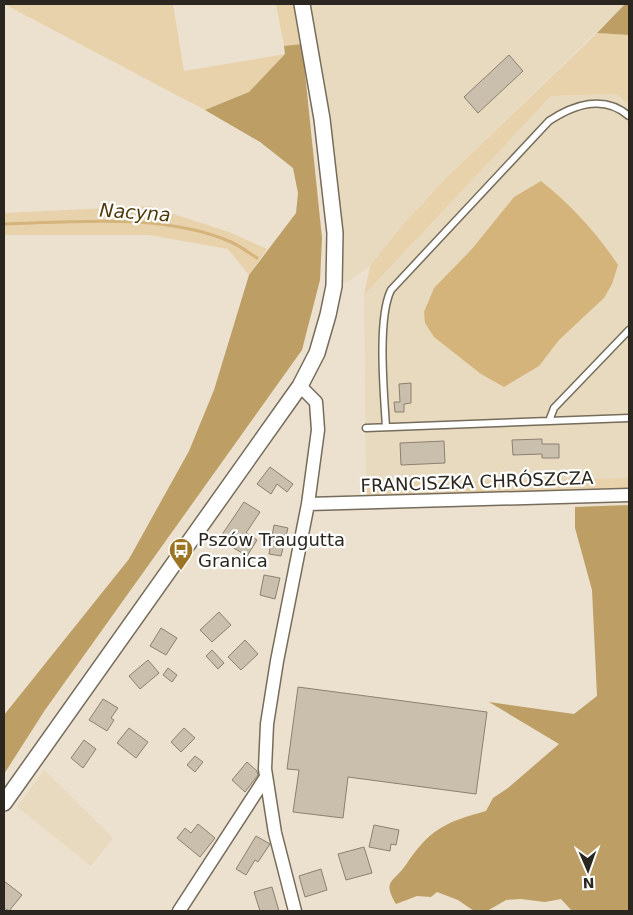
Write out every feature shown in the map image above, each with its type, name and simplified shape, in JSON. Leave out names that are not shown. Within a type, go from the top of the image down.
[{"type":"street","points":[[4,802],[300,386],[318,353],[334,286],[335,233],[322,119],[302,4]]},
{"type":"street","points":[[295,911],[275,833],[266,777],[267,724],[277,661],[308,504],[319,419],[316,402],[300,386]]},
{"type":"street","name":"FRANCISZKA CHRÓSZCZA","points":[[308,504],[629,495]]},
{"type":"street","points":[[178,911],[266,777]]},
{"type":"lane","points":[[386,427],[384,325],[385,306],[391,290],[549,121],[575,106],[592,103],[610,105],[629,116]]},
{"type":"lane","points":[[549,421],[554,408],[629,330]]},
{"type":"lane","points":[[366,428],[629,418]]},
{"type":"shaded area","points":[[4,4],[173,4],[184,71],[285,54],[249,92],[205,110]]},
{"type":"shaded area","points":[[276,4],[294,4],[302,44],[284,46]]},
{"type":"shaded area","points":[[302,4],[625,4],[447,177],[400,228],[370,266],[349,281],[334,286]]},
{"type":"shaded area","points":[[625,4],[629,4],[629,35],[597,33]]},
{"type":"shaded area","points":[[597,33],[629,35],[629,105],[617,94],[551,96],[364,295],[370,266],[400,228],[447,177]]},
{"type":"shaded area","points":[[302,44],[322,238],[320,280],[302,350],[45,710],[4,774],[4,715],[129,559],[189,451],[214,390],[249,275],[296,213],[298,193],[293,168],[260,142],[205,110],[249,92],[285,54],[284,46]]},
{"type":"shaded area","points":[[617,94],[629,105],[629,478],[366,483],[364,295],[551,96]]},
{"type":"shaded area","points":[[541,181],[583,220],[618,265],[612,284],[604,298],[559,340],[539,366],[504,387],[481,374],[434,337],[425,323],[424,312],[434,288],[471,250],[514,197]]},
{"type":"shaded area","points":[[149,206],[229,232],[267,249],[249,275],[228,249],[149,235],[4,235],[4,213]]},
{"type":"shaded area","points":[[629,478],[629,491],[368,499],[366,483]]},
{"type":"shaded area","points":[[629,505],[629,911],[572,911],[561,899],[545,902],[521,899],[506,900],[487,911],[474,911],[458,900],[437,892],[431,897],[417,896],[396,904],[390,890],[391,882],[401,872],[422,843],[448,824],[486,811],[493,798],[508,788],[559,744],[489,702],[574,714],[597,696],[592,590],[575,528],[575,507]]},
{"type":"shaded area","points":[[44,770],[113,838],[91,866],[17,807]]},
{"type":"building","points":[[509,55],[523,71],[478,113],[464,97]]},
{"type":"building","points":[[411,383],[411,403],[404,404],[404,412],[395,412],[394,402],[400,402],[399,384]]},
{"type":"building","points":[[542,439],[542,444],[559,444],[559,458],[542,458],[542,454],[513,455],[512,440]]},
{"type":"building","points":[[444,441],[445,463],[401,465],[400,443]]},
{"type":"building","points":[[270,467],[293,484],[287,492],[277,484],[271,494],[257,484]]},
{"type":"building","points":[[244,502],[260,512],[246,533],[257,540],[247,556],[219,539]]},
{"type":"building","points":[[274,525],[288,528],[281,556],[269,554]]},
{"type":"building","points":[[264,575],[280,578],[275,599],[260,595]]},
{"type":"building","points":[[219,612],[231,625],[212,642],[200,630]]},
{"type":"building","points":[[161,628],[177,638],[166,655],[150,646]]},
{"type":"building","points":[[245,640],[258,654],[241,670],[228,657]]},
{"type":"building","points":[[212,650],[224,663],[218,669],[206,656]]},
{"type":"building","points":[[148,660],[159,673],[140,689],[129,676]]},
{"type":"building","points":[[168,668],[177,675],[172,682],[163,675]]},
{"type":"building","points":[[298,687],[487,712],[476,794],[348,777],[343,818],[293,812],[299,770],[287,769]]},
{"type":"building","points":[[103,699],[118,708],[111,718],[114,720],[107,731],[89,720]]},
{"type":"building","points":[[129,728],[148,742],[136,758],[117,743]]},
{"type":"building","points":[[184,728],[195,738],[181,752],[171,742]]},
{"type":"building","points":[[84,740],[96,749],[83,768],[71,758]]},
{"type":"building","points":[[195,756],[203,762],[195,772],[187,765]]},
{"type":"building","points":[[247,762],[257,771],[258,775],[245,792],[232,780]]},
{"type":"building","points":[[198,824],[215,838],[200,857],[177,838],[185,828],[191,833]]},
{"type":"building","points":[[374,825],[399,830],[396,845],[391,844],[390,851],[369,847]]},
{"type":"building","points":[[256,836],[270,844],[258,862],[255,860],[246,875],[236,869]]},
{"type":"building","points":[[364,847],[372,873],[346,880],[338,854]]},
{"type":"building","points":[[321,869],[327,890],[305,897],[299,876]]},
{"type":"building","points":[[4,881],[22,895],[9,911],[4,908]]},
{"type":"building","points":[[272,887],[279,911],[260,911],[254,892]]},
{"type":"waterway","name":"Nacyna","points":[[4,224],[89,221],[148,223],[205,233],[231,242],[257,258]]},
{"type":"place","name":"Pszów Traugutta Granica","points":[[181,571]]}]
